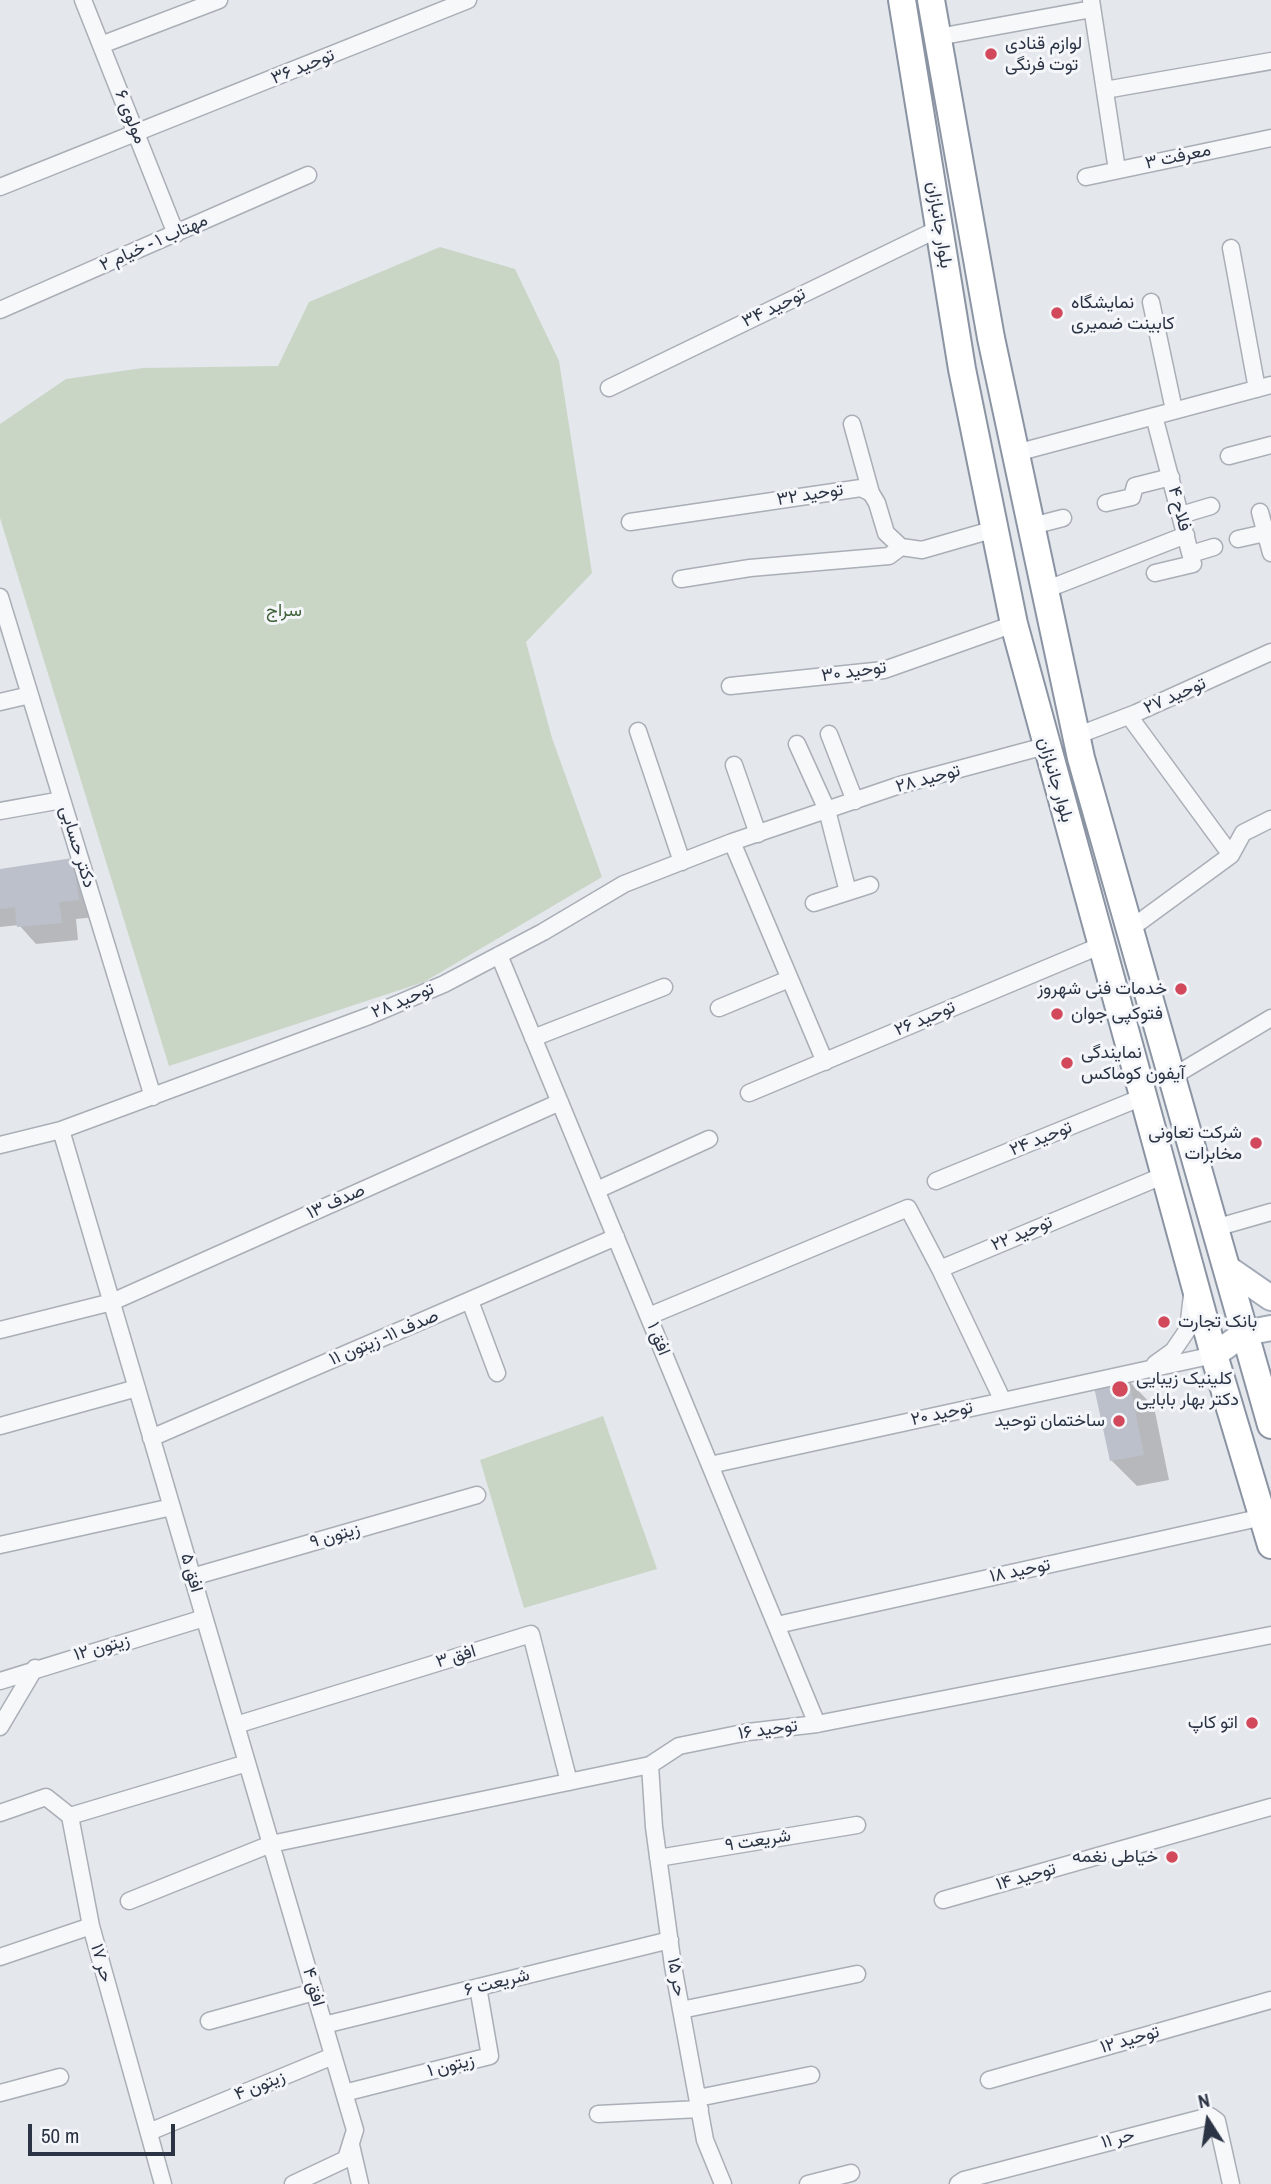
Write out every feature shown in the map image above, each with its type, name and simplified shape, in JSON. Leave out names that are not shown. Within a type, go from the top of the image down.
[{"type":"highway","name":"بلوار جانبازان","points":[[902,0],[962,369],[1014,624],[1045,746],[1167,1174],[1214,1354],[1271,1545]]},
{"type":"highway","name":"بلوار جانبازان","points":[[931,0],[991,338],[1076,736],[1245,1334],[1262,1359],[1271,1425]]},
{"type":"main road","points":[[1226,1268],[1271,1298]]},
{"type":"main road","points":[[1214,1354],[1245,1334],[1271,1328]]},
{"type":"main road","points":[[1214,1354],[1262,1359]]},
{"type":"street","name":"مولوی ۶","points":[[83,0],[176,234]]},
{"type":"street","points":[[101,45],[219,0]]},
{"type":"street","name":"توحید ۳۶","points":[[0,187],[138,135],[468,0]]},
{"type":"street","points":[[938,37],[1091,4],[1117,170]]},
{"type":"street","points":[[1105,90],[1271,61]]},
{"type":"street","name":"معرفت ۳","points":[[1086,177],[1271,138]]},
{"type":"street","name":"مهتاب ۱ - خیام ۲","points":[[0,310],[308,175]]},
{"type":"street","name":"توحید ۳۴","points":[[609,388],[940,228]]},
{"type":"street","points":[[1016,453],[1264,387],[1231,248]]},
{"type":"street","points":[[1151,302],[1174,410]]},
{"type":"street","name":"فلاح ۴","points":[[1154,416],[1194,564],[1155,573]]},
{"type":"street","points":[[852,424],[871,494],[886,533],[901,547],[922,550],[995,529]]},
{"type":"street","points":[[1229,456],[1271,445]]},
{"type":"street","points":[[1106,503],[1132,497],[1135,486],[1171,477]]},
{"type":"street","name":"توحید ۳۲","points":[[630,522],[861,488],[871,494]]},
{"type":"street","points":[[1181,515],[1211,506]]},
{"type":"street","points":[[1260,512],[1271,553]]},
{"type":"street","points":[[1032,526],[1063,518]]},
{"type":"street","points":[[1238,539],[1265,533]]},
{"type":"street","points":[[1045,590],[1186,535]]},
{"type":"street","points":[[681,579],[750,568],[888,556],[901,547]]},
{"type":"street","points":[[1191,554],[1214,547]]},
{"type":"street","name":"دکتر حسابی","points":[[0,597],[153,1097]]},
{"type":"street","name":"توحید ۳۰","points":[[730,686],[884,670],[1014,624]]},
{"type":"street","name":"توحید ۲۷","points":[[1076,736],[1129,716],[1271,652]]},
{"type":"street","points":[[0,702],[30,695]]},
{"type":"street","points":[[1129,716],[1231,855]]},
{"type":"street","points":[[638,731],[682,862]]},
{"type":"street","points":[[829,734],[855,801]]},
{"type":"street","points":[[797,744],[827,810],[848,892]]},
{"type":"street","name":"توحید ۲۸","points":[[0,1145],[61,1130],[369,1016],[444,984],[624,884],[732,842],[900,785],[1045,746]]},
{"type":"street","points":[[734,765],[758,834]]},
{"type":"street","points":[[0,811],[62,800]]},
{"type":"street","points":[[1129,929],[1231,855],[1243,833],[1271,819]]},
{"type":"street","points":[[732,842],[825,1062]]},
{"type":"street","points":[[814,904],[870,885]]},
{"type":"street","name":"توحید ۲۶","points":[[749,1093],[1102,946]]},
{"type":"street","name":"افق ۱","points":[[499,955],[817,1724]]},
{"type":"street","points":[[719,1008],[789,979]]},
{"type":"street","points":[[534,1038],[664,987]]},
{"type":"street","points":[[1172,1077],[1271,1018]]},
{"type":"street","name":"توحید ۲۴","points":[[936,1181],[1145,1096]]},
{"type":"street","name":"صدف ۱۳","points":[[0,1330],[112,1302],[560,1102]]},
{"type":"street","points":[[61,1130],[112,1302]]},
{"type":"street","points":[[597,1190],[709,1139]]},
{"type":"street","name":"توحید ۲۲","points":[[940,1269],[1167,1174]]},
{"type":"street","points":[[649,1317],[908,1208],[1003,1401]]},
{"type":"street","points":[[1215,1228],[1271,1212]]},
{"type":"street","name":"صدف ۱۱- زیتون ۱۱","points":[[152,1438],[616,1237]]},
{"type":"street","points":[[1142,1370],[1173,1351],[1188,1329],[1195,1279]]},
{"type":"street","points":[[470,1301],[497,1373]]},
{"type":"street","name":"افق ۵","points":[[112,1302],[271,1844]]},
{"type":"street","name":"توحید ۲۰","points":[[710,1465],[1214,1354]]},
{"type":"street","points":[[0,1426],[137,1388]]},
{"type":"street","name":"زیتون ۹","points":[[192,1577],[477,1494]]},
{"type":"street","points":[[0,1545],[172,1507]]},
{"type":"street","name":"توحید ۱۸","points":[[776,1625],[1263,1517]]},
{"type":"street","name":"زیتون ۱۲","points":[[0,1681],[204,1618]]},
{"type":"street","name":"افق ۳","points":[[236,1725],[531,1634],[569,1782]]},
{"type":"street","name":"توحید ۱۶","points":[[129,1901],[271,1844],[650,1765],[679,1746],[748,1732],[817,1724],[1271,1635]]},
{"type":"street","points":[[0,1727],[35,1668]]},
{"type":"street","points":[[0,1813],[46,1797],[70,1816],[247,1763]]},
{"type":"street","name":"حر ۱۵","points":[[650,1765],[658,1858],[681,2010],[705,2140],[723,2184]]},
{"type":"street","name":"توحید ۱۴","points":[[943,1900],[1271,1807]]},
{"type":"street","name":"حر ۱۷","points":[[70,1816],[91,1926],[163,2184]]},
{"type":"street","name":"شریعت ۹","points":[[658,1858],[857,1825]]},
{"type":"street","name":"افق ۴","points":[[271,1844],[344,2093],[360,2184]]},
{"type":"street","points":[[0,1957],[91,1926]]},
{"type":"street","name":"شریعت ۶","points":[[324,2025],[670,1940]]},
{"type":"street","points":[[681,2010],[857,1974]]},
{"type":"street","name":"زیتون ۱","points":[[344,2093],[490,2056],[478,1987]]},
{"type":"street","points":[[209,2021],[314,1992]]},
{"type":"street","name":"توحید ۱۲","points":[[989,2080],[1271,2000]]},
{"type":"street","name":"زیتون ۴","points":[[149,2132],[333,2056]]},
{"type":"street","points":[[598,2115],[699,2104],[811,2075]]},
{"type":"street","points":[[0,2093],[60,2077]]},
{"type":"street","name":"حر ۱۱","points":[[958,2184],[964,2180],[1210,2116],[1217,2121],[1231,2184]]},
{"type":"street","points":[[293,2184],[346,2159],[353,2137]]},
{"type":"street","points":[[808,2184],[851,2173]]},
{"type":"green space","name":"سراج","points":[[440,247],[515,269],[559,361],[592,573],[526,642],[552,738],[602,877],[424,982],[169,1066],[0,518],[0,424],[66,379],[143,368],[278,366],[309,302]]},
{"type":"green space","points":[[603,1416],[657,1569],[524,1608],[480,1460]]},
{"type":"building","points":[[73,858],[79,900],[59,902],[62,923],[17,927],[15,907],[0,909],[0,869]]},
{"type":"building","name":"ساختمان توحید","points":[[1129,1380],[1144,1455],[1110,1461],[1094,1387]]},
{"type":"place","name":"لوازم قنادی توت فرنگی","points":[[991,54]]},
{"type":"place","name":"نمایشگاه کابینت ضمیری","points":[[1057,313]]},
{"type":"place","name":"خدمات فنی شهروز","points":[[1181,989]]},
{"type":"place","name":"فتوکپی جوان","points":[[1057,1014]]},
{"type":"place","name":"نمایندگی آیفون کوماکس","points":[[1067,1063]]},
{"type":"place","name":"شرکت تعاونی مخابرات","points":[[1256,1143]]},
{"type":"place","name":"بانک تجارت","points":[[1164,1322]]},
{"type":"place","name":"کلینیک زیبایی دکتر بهار بابایی","points":[[1120,1389]]},
{"type":"place","name":"ساختمان توحید","points":[[1119,1421]]},
{"type":"place","name":"اتو کاپ","points":[[1252,1723]]},
{"type":"place","name":"خیاطی نغمه","points":[[1172,1857]]}]
